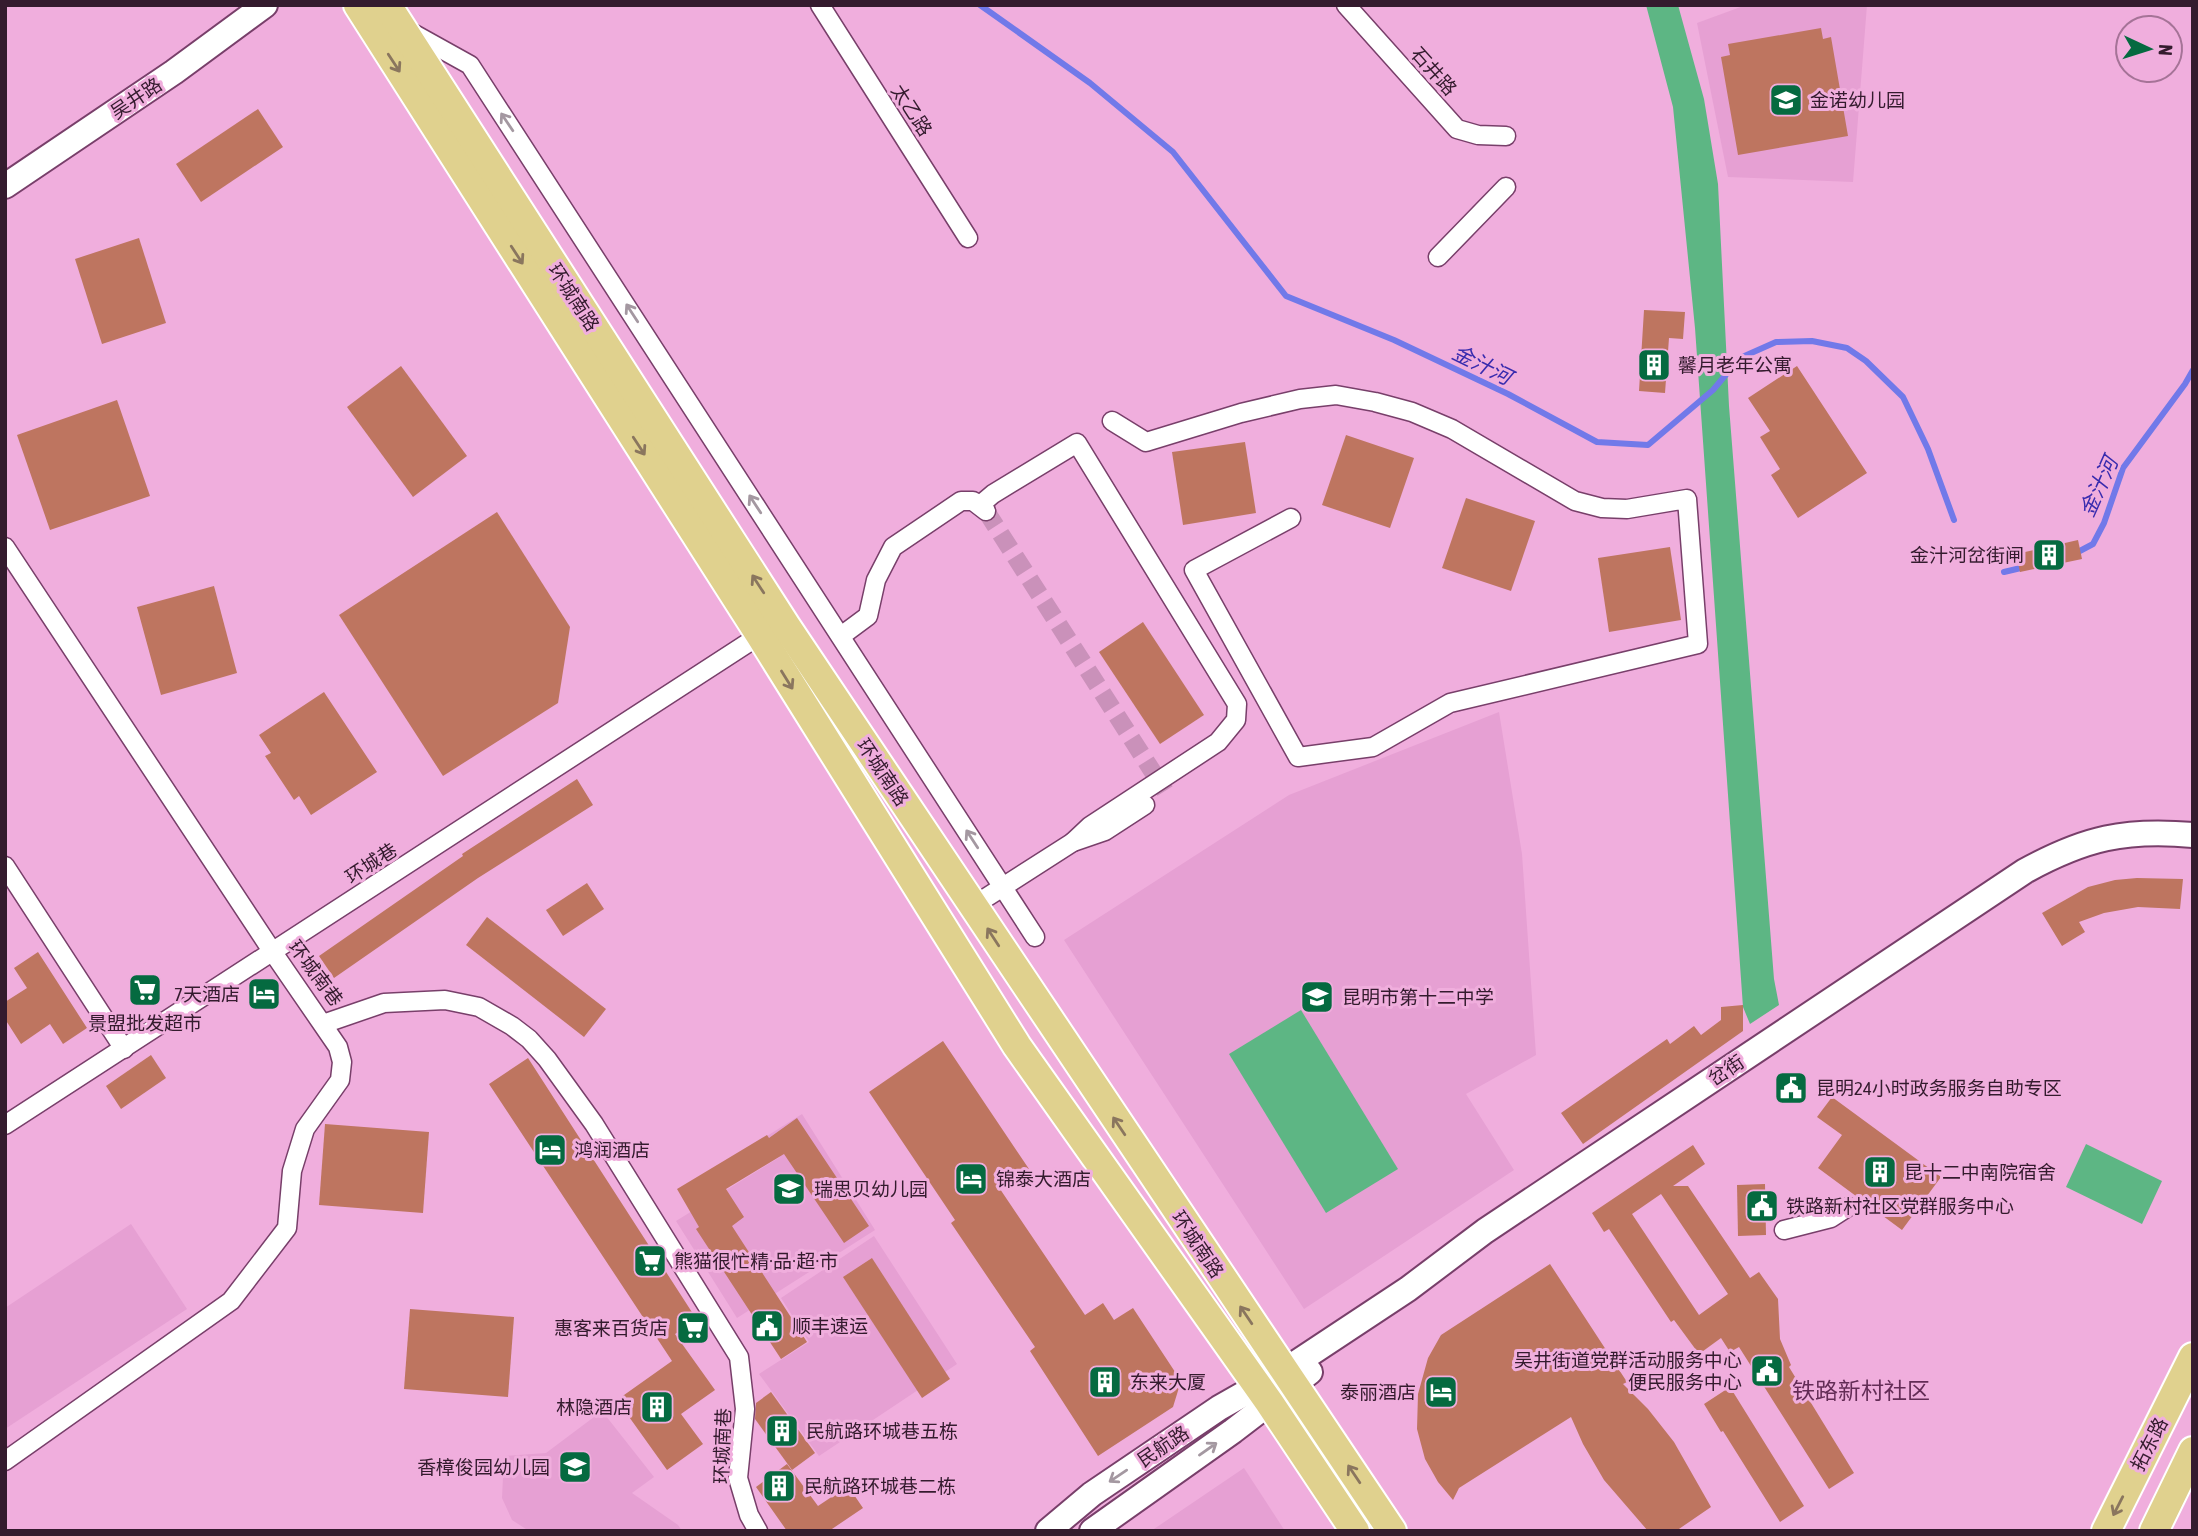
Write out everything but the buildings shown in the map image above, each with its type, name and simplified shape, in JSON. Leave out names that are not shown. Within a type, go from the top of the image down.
[{"type":"main road","name":"环城南路","points":[[358,5],[760,635],[1017,1046],[1263,1394],[1355,1531]]},
{"type":"main road","name":"环城南路","points":[[394,16],[786,626],[1392,1531]]},
{"type":"main road","name":"拓东路","points":[[2105,1531],[2193,1357]]},
{"type":"main road","points":[[2154,1531],[2193,1451]]},
{"type":"street","name":"吴井路","points":[[5,186],[174,72],[264,5]]},
{"type":"street","name":"太乙路","points":[[820,5],[968,238]]},
{"type":"street","name":"石井路","points":[[1346,5],[1457,129],[1478,135],[1506,136]]},
{"type":"street","points":[[394,16],[470,65],[1035,937]]},
{"type":"street","points":[[1438,257],[1506,187]]},
{"type":"street","points":[[1112,421],[1146,442],[1241,413],[1300,399],[1336,395],[1412,412],[1452,429],[1575,501],[1602,508],[1627,509],[1687,499],[1698,645],[1450,702],[1373,747],[1298,757],[1194,570],[1291,518]]},
{"type":"street","points":[[841,636],[868,615],[876,580],[893,547],[961,501],[973,501],[983,508],[993,494],[1076,443],[1237,704],[1236,720],[1217,743],[1090,826],[1073,842],[973,906]]},
{"type":"street","name":"环城南巷","points":[[5,547],[323,1024],[384,1003],[445,1000],[479,1007],[512,1026],[529,1039],[547,1059],[594,1124],[739,1357],[746,1409],[738,1478],[742,1495],[758,1531]]},
{"type":"street","name":"环城巷","points":[[5,1125],[760,635]]},
{"type":"street","points":[[1073,842],[1105,831],[1165,791]]},
{"type":"street","name":"岔街","points":[[1289,1377],[1485,1231],[2025,871],[2055,854],[2096,839],[2154,832],[2193,835]]},
{"type":"street","name":"岔街","points":[[1289,1377],[1417,1301],[1493,1243],[2061,867],[2100,854],[2154,847],[2193,850]]},
{"type":"street","points":[[5,866],[124,1049]]},
{"type":"street","points":[[5,1461],[231,1301],[287,1228],[292,1171],[305,1129],[340,1080],[342,1062],[338,1047],[323,1024]]},
{"type":"street","points":[[1784,1230],[1831,1218],[1847,1208]]},
{"type":"street","name":"民航路","points":[[1048,1531],[1104,1486],[1219,1408],[1263,1394],[1289,1377]]},
{"type":"street","name":"民航路","points":[[1092,1531],[1233,1431],[1263,1394]]},
{"type":"shaded area","name":"金诺幼儿园","points":[[1746,5],[1867,5],[1853,182],[1728,177],[1697,23]]},
{"type":"shaded area","name":"昆明市第十二中学","points":[[1499,712],[1522,854],[1536,1055],[1466,1094],[1514,1170],[1304,1309],[1064,940],[1289,795]]},
{"type":"shaded area","name":"瑞思贝幼儿园","points":[[802,1114],[875,1230],[737,1318],[676,1221],[780,1157],[767,1136]]},
{"type":"shaded area","points":[[131,1224],[187,1309],[5,1429],[5,1308]]},
{"type":"shaded area","points":[[874,1236],[957,1364],[819,1456],[759,1374],[809,1342],[781,1298]]},
{"type":"shaded area","name":"香樟俊园幼儿园","points":[[602,1411],[654,1477],[632,1493],[678,1525],[682,1531],[529,1531],[512,1520],[502,1498],[504,1456],[546,1453]]},
{"type":"shaded area","points":[[1244,1468],[1285,1531],[1151,1531]]},
{"type":"green space","points":[[1646,5],[1678,5],[1704,99],[1718,184],[1729,406],[1774,979],[1779,1005],[1750,1024],[1743,1007],[1695,328],[1673,107]]},
{"type":"green space","points":[[1301,1010],[1398,1169],[1326,1213],[1229,1054]]},
{"type":"green space","points":[[2086,1144],[2162,1181],[2142,1224],[2066,1187]]},
{"type":"waterway","name":"金汁河","points":[[980,5],[1090,83],[1173,152],[1286,296],[1394,340],[1508,394],[1597,442],[1648,445],[1713,390],[1740,358],[1776,342],[1812,341],[1847,348],[1866,361],[1903,397],[1928,449],[1954,520]]},
{"type":"waterway","name":"金汁河","points":[[2076,553],[2093,544],[2104,523],[2123,468],[2193,370]]},
{"type":"waterway","name":"金汁河","points":[[2004,572],[2025,567]]},
{"type":"tunnel","points":[[986,511],[1165,791]]},
{"type":"place","name":"金诺幼儿园","points":[[1786,100]]},
{"type":"place","name":"馨月老年公寓","points":[[1654,365]]},
{"type":"place","name":"金汁河岔街闸","points":[[2049,555]]},
{"type":"place","name":"景盟批发超市","points":[[145,990]]},
{"type":"place","name":"7天酒店","points":[[264,994]]},
{"type":"place","name":"昆明市第十二中学","points":[[1317,997]]},
{"type":"place","name":"昆明24小时政务服务自助专区","points":[[1791,1088]]},
{"type":"place","name":"鸿润酒店","points":[[550,1150]]},
{"type":"place","name":"昆十二中南院宿舍","points":[[1880,1172]]},
{"type":"place","name":"锦泰大酒店","points":[[971,1179]]},
{"type":"place","name":"瑞思贝幼儿园","points":[[789,1189]]},
{"type":"place","name":"铁路新村社区党群服务中心","points":[[1762,1206]]},
{"type":"place","name":"熊猫很忙精·品·超·市","points":[[650,1261]]},
{"type":"place","name":"顺丰速运","points":[[767,1326]]},
{"type":"place","name":"惠客来百货店","points":[[693,1328]]},
{"type":"place","name":"吴井街道党群活动服务中心 便民服务中心","points":[[1767,1371]]},
{"type":"place","name":"东来大厦","points":[[1105,1382]]},
{"type":"place","name":"泰丽酒店","points":[[1441,1392]]},
{"type":"place","name":"林隐酒店","points":[[657,1407]]},
{"type":"place","name":"民航路环城巷五栋","points":[[782,1431]]},
{"type":"place","name":"香樟俊园幼儿园","points":[[575,1467]]},
{"type":"place","name":"民航路环城巷二栋","points":[[779,1486]]},
{"type":"district","name":"铁路新村社区","points":[[1861,1391]]}]
